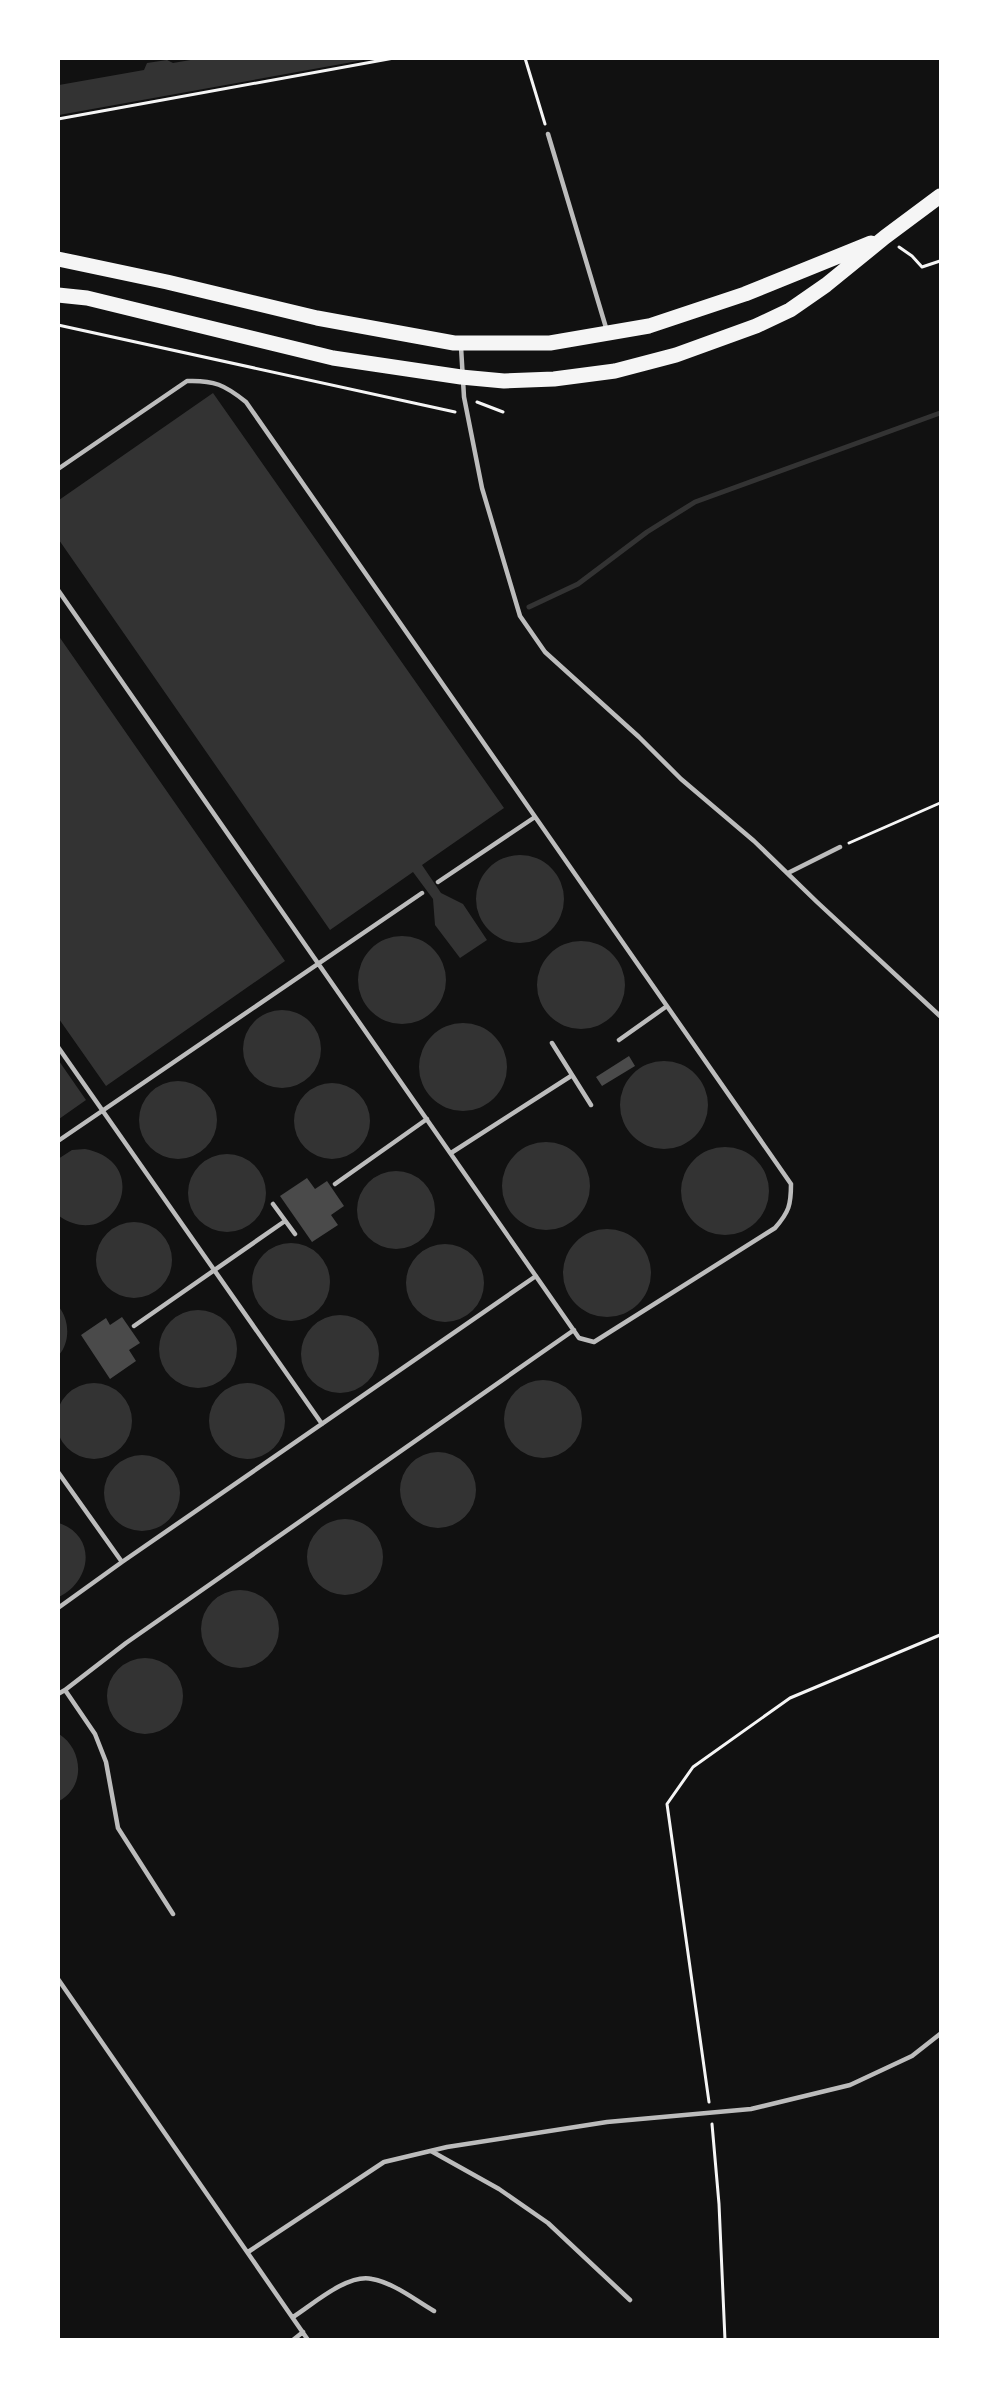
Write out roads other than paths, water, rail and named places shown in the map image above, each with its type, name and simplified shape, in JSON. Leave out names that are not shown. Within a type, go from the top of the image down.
[{"type":"main road","points":[[58,295],[87,298],[118,305],[333,358],[461,377],[504,381],[554,380],[615,371],[676,355],[756,326],[790,310],[826,285],[940,196]]},
{"type":"main road","points":[[58,260],[157,279],[317,318],[461,343],[550,343],[649,326],[745,294],[885,237]]},
{"type":"lane","points":[[548,134],[608,334]]},
{"type":"lane","points":[[461,343],[461,377],[477,468],[505,571],[520,616],[534,638],[681,779],[754,841],[940,1016]]},
{"type":"lane","points":[[58,469],[187,381],[206,380],[227,387],[246,402],[791,1184],[791,1203],[786,1216],[775,1228],[594,1342],[579,1338],[58,590]]},
{"type":"lane","points":[[438,882],[535,817]]},
{"type":"lane","points":[[788,873],[840,847]]},
{"type":"lane","points":[[58,1141],[422,893]]},
{"type":"lane","points":[[619,1040],[667,1006]]},
{"type":"lane","points":[[552,1043],[591,1105]]},
{"type":"lane","points":[[58,1047],[322,1424]]},
{"type":"lane","points":[[451,1153],[571,1076]]},
{"type":"lane","points":[[335,1184],[427,1119]]},
{"type":"lane","points":[[273,1204],[295,1234]]},
{"type":"lane","points":[[134,1326],[285,1221]]},
{"type":"lane","points":[[58,1608],[536,1276]]},
{"type":"lane","points":[[58,1694],[126,1643],[574,1330]]},
{"type":"lane","points":[[58,1472],[122,1562]]},
{"type":"lane","points":[[65,1690],[95,1734],[106,1762],[118,1828],[173,1914]]},
{"type":"lane","points":[[58,1979],[308,2340]]},
{"type":"lane","points":[[248,2252],[384,2162],[431,2151],[607,2122],[751,2109],[850,2085],[912,2056],[940,2034]]},
{"type":"lane","points":[[431,2151],[499,2189],[548,2223],[630,2300]]},
{"type":"lane","points":[[293,2317],[350,2281],[370,2278],[392,2287],[434,2311]]},
{"type":"lane","points":[[293,2340],[303,2332]]},
{"type":"waterway","points":[[529,607],[578,584],[647,532],[695,502],[940,413]]}]
